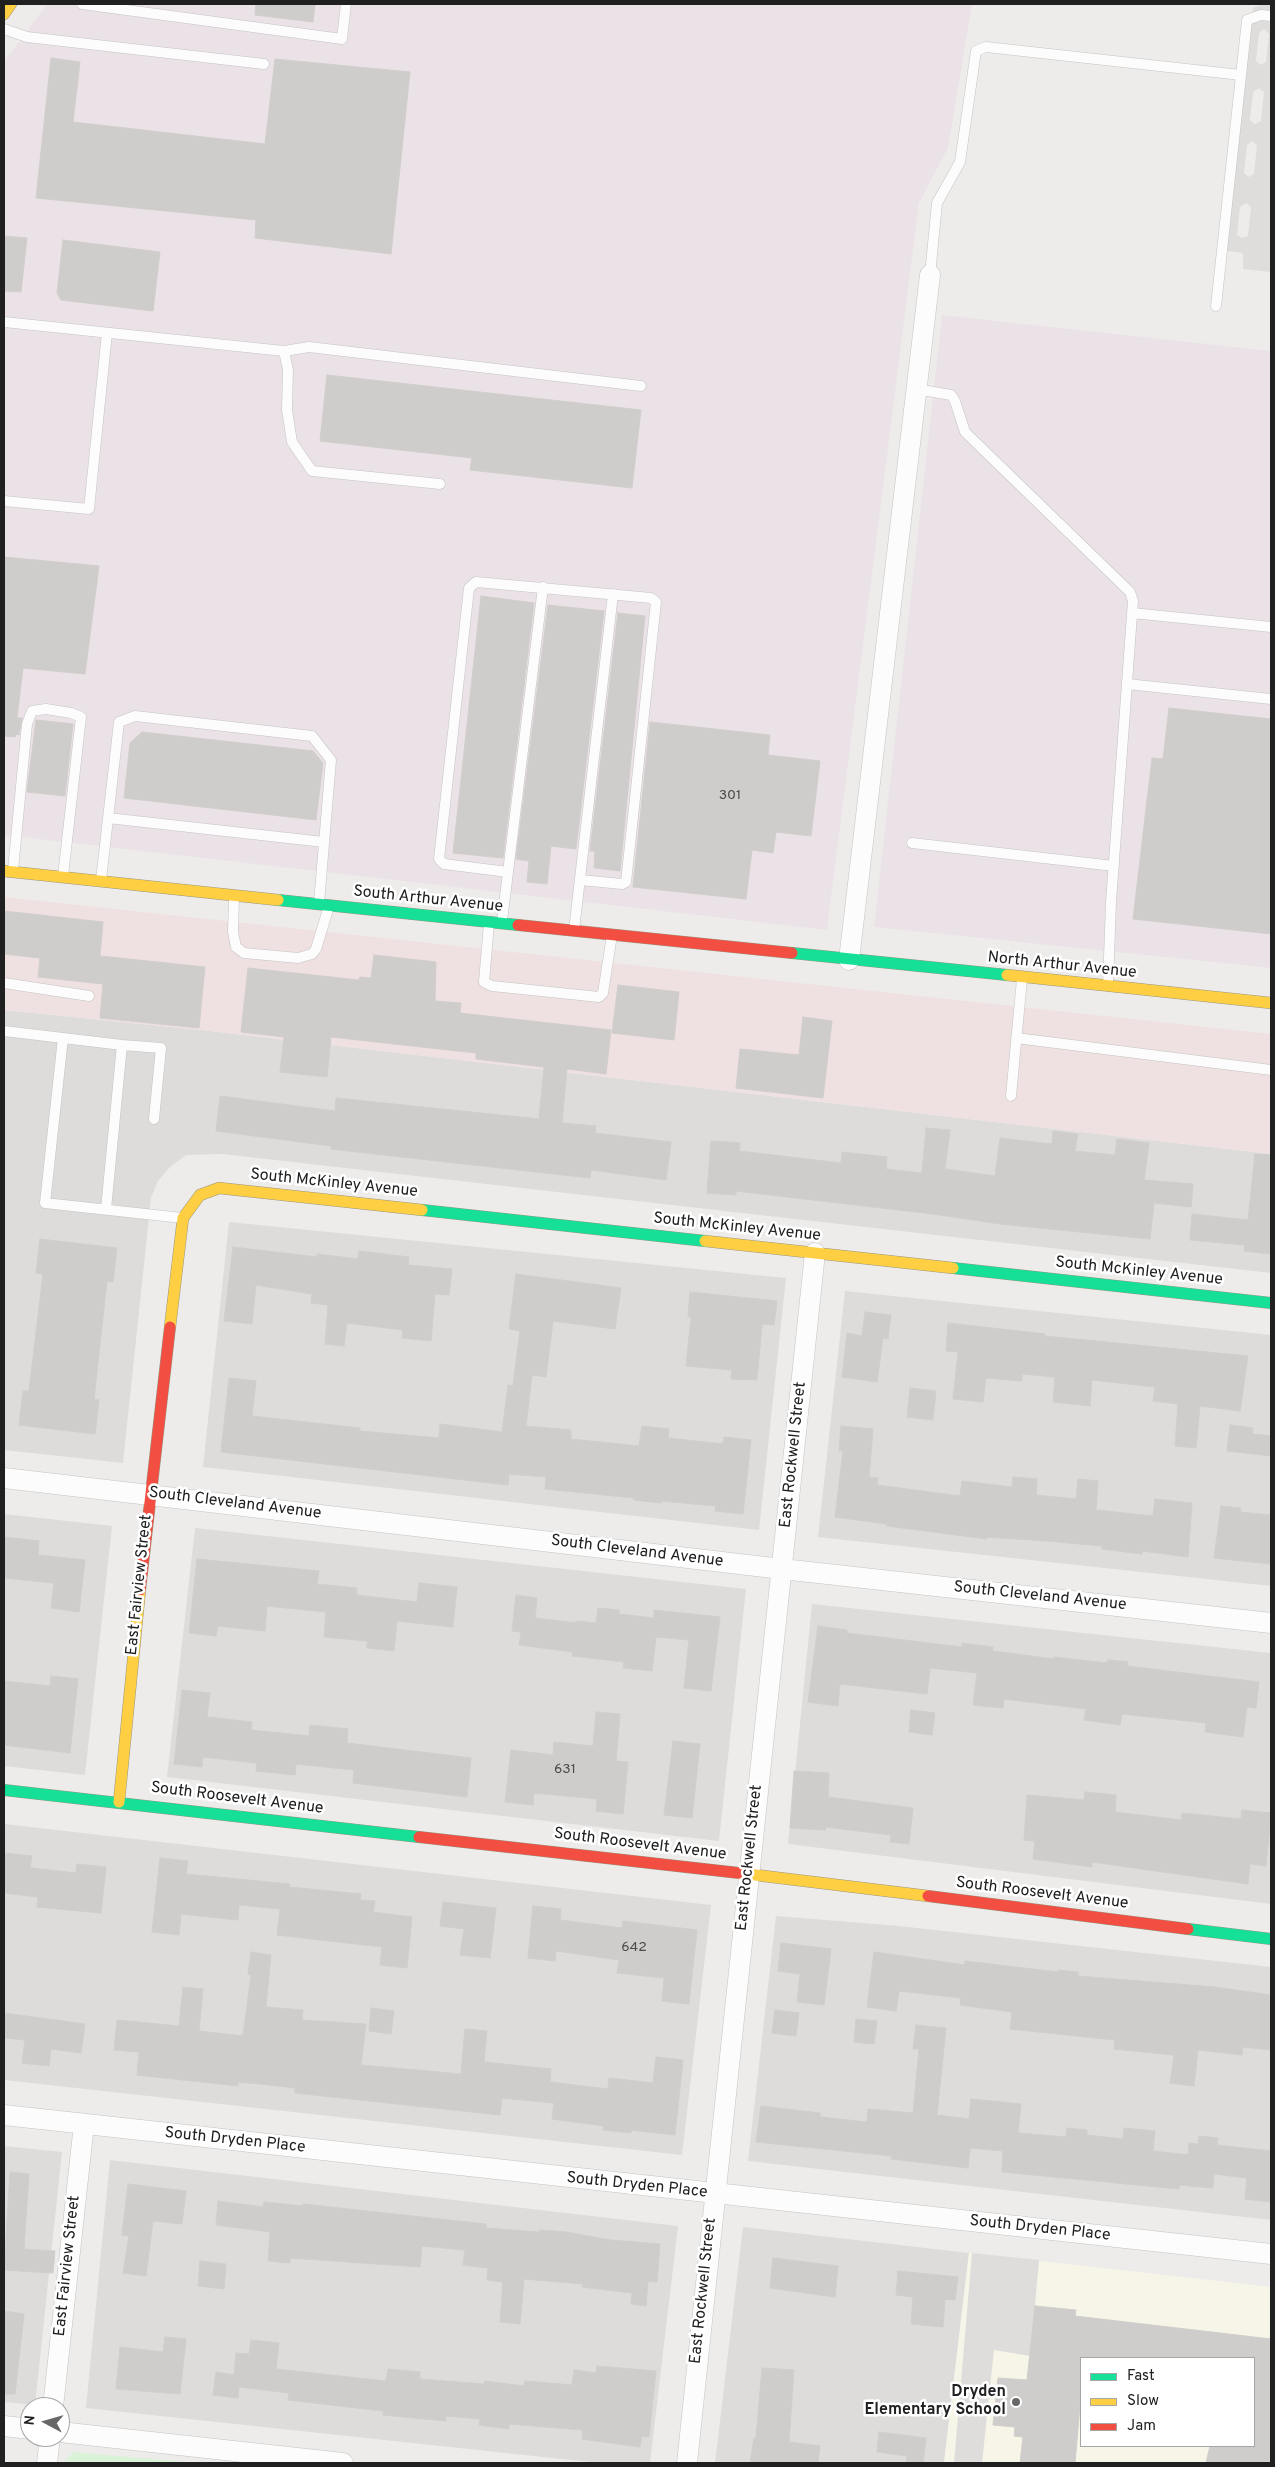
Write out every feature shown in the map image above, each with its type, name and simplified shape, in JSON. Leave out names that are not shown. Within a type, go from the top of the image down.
[{"type":"street","points":[[4,14],[11,4]]},
{"type":"street","points":[[849,960],[930,275]]},
{"type":"street","name":"South Arthur Avenue","points":[[8,872],[849,960]]},
{"type":"street","name":"North Arthur Avenue","points":[[849,960],[1271,1003]]},
{"type":"street","name":"South McKinley Avenue","points":[[200,1195],[219,1188],[1271,1303]]},
{"type":"street","name":"East Fairview Street","points":[[119,1802],[149,1494],[183,1218],[200,1195]]},
{"type":"street","name":"East Rockwell Street","points":[[687,2463],[815,1253]]},
{"type":"street","name":"South Cleveland Avenue","points":[[4,1478],[782,1569],[1271,1622]]},
{"type":"street","name":"South Roosevelt Avenue","points":[[4,1790],[748,1874],[1271,1939]]},
{"type":"street","name":"South Dryden Place","points":[[4,2115],[1271,2254]]},
{"type":"street","name":"East Fairview Street","points":[[54,2397],[84,2124]]},
{"type":"street","points":[[4,2426],[20,2428]]},
{"type":"street","points":[[70,2433],[343,2463]]},
{"type":"street","points":[[47,2463],[49,2447]]},
{"type":"lane","points":[[82,4],[342,39],[346,4]]},
{"type":"lane","points":[[1216,306],[1247,20],[1261,15],[1271,16]]},
{"type":"lane","points":[[4,29],[27,37],[264,64]]},
{"type":"lane","points":[[930,275],[937,203],[960,162],[976,51],[986,47],[1241,75]]},
{"type":"lane","points":[[4,322],[284,351],[309,348],[641,386]]},
{"type":"lane","points":[[4,501],[89,509],[107,333]]},
{"type":"lane","points":[[284,351],[288,370],[287,410],[292,442],[312,471],[440,484]]},
{"type":"lane","points":[[916,390],[951,395],[955,400],[965,432],[1130,592],[1133,601],[1114,866],[1108,987]]},
{"type":"lane","points":[[508,872],[444,864],[440,859],[469,588],[476,582],[651,598],[656,602],[626,882],[622,884],[580,880]]},
{"type":"lane","points":[[502,924],[543,587]]},
{"type":"lane","points":[[574,931],[613,594]]},
{"type":"lane","points":[[1132,613],[1271,627]]},
{"type":"lane","points":[[1127,684],[1271,699]]},
{"type":"lane","points":[[8,872],[27,724],[32,711],[46,709],[71,713],[80,717],[63,877]]},
{"type":"lane","points":[[101,881],[119,722],[135,716],[312,736],[331,760],[324,842],[324,905],[316,949],[312,954],[298,958],[244,953],[236,947],[233,932],[234,895]]},
{"type":"lane","points":[[108,818],[324,842]]},
{"type":"lane","points":[[912,843],[1114,866]]},
{"type":"lane","points":[[489,922],[484,982],[492,986],[600,998],[603,993],[612,935]]},
{"type":"lane","points":[[1011,1096],[1022,978]]},
{"type":"lane","points":[[4,982],[89,996]]},
{"type":"lane","points":[[4,1032],[161,1048],[154,1119]]},
{"type":"lane","points":[[63,1038],[44,1203],[183,1218]]},
{"type":"lane","points":[[1016,1038],[1271,1070]]},
{"type":"lane","points":[[106,1210],[122,1044]]},
{"type":"shaded area","points":[[47,4],[972,4],[948,148],[919,203],[827,930],[4,835],[4,62]]},
{"type":"shaded area","points":[[1263,4],[1271,5],[1271,272],[1243,269],[1243,253],[1227,251],[1253,8]],"holes":[[[1264,29],[1269,34],[1266,62],[1261,65],[1256,61],[1259,33]],[[1259,88],[1264,92],[1261,121],[1255,124],[1250,120],[1253,92]],[[1252,141],[1257,145],[1254,174],[1249,177],[1244,173],[1247,145]],[[1246,203],[1251,207],[1248,236],[1242,238],[1237,235],[1240,207]]]},
{"type":"shaded area","points":[[942,315],[1271,351],[1271,968],[874,927]]},
{"type":"shaded area","points":[[4,897],[1271,1034],[1271,1154],[201,1030],[4,1010]]},
{"type":"shaded area","points":[[4,1010],[201,1030],[1271,1154],[1271,1273],[222,1154],[186,1155],[170,1167],[158,1181],[151,1198],[123,1463],[4,1450]]},
{"type":"shaded area","points":[[229,1222],[786,1278],[759,1530],[203,1467]]},
{"type":"shaded area","points":[[845,1291],[1271,1335],[1271,1586],[818,1537]]},
{"type":"shaded area","points":[[4,1514],[112,1526],[85,1775],[4,1766]]},
{"type":"shaded area","points":[[195,1528],[746,1589],[719,1841],[167,1777]]},
{"type":"shaded area","points":[[812,1604],[1271,1653],[1271,1904],[788,1844]]},
{"type":"shaded area","points":[[4,1824],[711,1905],[682,2155],[4,2080]]},
{"type":"shaded area","points":[[776,1916],[899,1926],[1271,1967],[1271,2220],[748,2161]]},
{"type":"shaded area","points":[[4,2146],[62,2152],[36,2397],[20,2397],[20,2404],[4,2402]]},
{"type":"shaded area","points":[[110,2160],[678,2226],[650,2463],[599,2463],[86,2408]]},
{"type":"shaded area","points":[[743,2227],[969,2253],[944,2463],[715,2463]]},
{"type":"shaded area","name":"Dryden Elementary School","points":[[969,2253],[1271,2287],[1271,2463],[944,2463]]},
{"type":"shaded area","points":[[972,2253],[1039,2260],[1030,2356],[994,2350],[982,2463],[954,2463]]},
{"type":"green space","points":[[73,2452],[199,2463],[64,2463]]},
{"type":"building","points":[[256,4],[315,4],[313,22],[255,15]]},
{"type":"building","points":[[51,58],[80,62],[73,122],[265,144],[275,59],[410,72],[391,254],[255,238],[256,220],[36,198]]},
{"type":"building","points":[[4,236],[27,238],[21,292],[4,291]]},
{"type":"building","points":[[63,240],[160,252],[153,311],[61,300],[57,293]]},
{"type":"building","points":[[327,375],[641,410],[632,488],[470,470],[472,458],[320,441]]},
{"type":"building","points":[[4,557],[99,566],[85,674],[23,668],[17,718],[22,718],[19,735],[16,734],[15,737],[4,736]]},
{"type":"building","points":[[481,596],[534,603],[503,858],[453,853]]},
{"type":"building","points":[[548,605],[604,611],[576,849],[551,846],[547,884],[527,882],[529,861],[516,859]]},
{"type":"building","points":[[618,613],[645,616],[620,871],[594,868],[595,851],[590,851]]},
{"type":"building","points":[[1169,708],[1271,719],[1271,934],[1133,919],[1152,758],[1163,759]]},
{"type":"building","points":[[36,720],[73,724],[65,796],[27,792]]},
{"type":"building","points":[[650,722],[770,735],[768,755],[820,761],[811,836],[776,832],[773,853],[752,850],[746,899],[633,887]]},
{"type":"building","points":[[142,732],[313,751],[323,763],[316,820],[124,798],[130,743]]},
{"type":"building","points":[[4,911],[103,922],[100,956],[205,967],[199,1028],[100,1018],[103,984],[38,977],[40,958],[4,954]]},
{"type":"building","points":[[374,955],[436,962],[435,1001],[461,1003],[460,1013],[611,1030],[606,1074],[567,1069],[562,1123],[596,1126],[595,1133],[671,1142],[666,1180],[591,1170],[590,1178],[331,1149],[331,1146],[216,1131],[220,1096],[335,1111],[336,1098],[539,1119],[544,1067],[476,1059],[476,1053],[331,1037],[327,1077],[280,1072],[284,1037],[241,1032],[248,968],[359,980],[360,977],[371,978]]},
{"type":"building","points":[[618,985],[679,992],[674,1040],[612,1033]]},
{"type":"building","points":[[803,1017],[832,1021],[823,1098],[736,1088],[740,1049],[799,1055]]},
{"type":"building","points":[[926,1128],[950,1130],[945,1169],[995,1176],[1000,1138],[1052,1144],[1053,1131],[1078,1134],[1075,1151],[1115,1155],[1117,1139],[1149,1143],[1144,1180],[1193,1184],[1191,1207],[1154,1203],[1150,1239],[1000,1224],[933,1214],[736,1191],[736,1195],[707,1193],[711,1141],[740,1143],[739,1151],[841,1163],[842,1152],[887,1157],[886,1169],[922,1173]]},
{"type":"building","points":[[1255,1154],[1271,1155],[1271,1254],[1244,1251],[1245,1245],[1190,1240],[1192,1214],[1248,1220]]},
{"type":"building","points":[[40,1239],[117,1248],[113,1282],[107,1281],[94,1399],[99,1400],[95,1434],[19,1425],[23,1391],[29,1391],[43,1274],[36,1273]]},
{"type":"building","points":[[233,1247],[317,1257],[317,1254],[358,1259],[359,1251],[409,1257],[408,1265],[452,1269],[449,1295],[435,1294],[431,1341],[402,1338],[403,1330],[347,1323],[344,1346],[325,1344],[328,1305],[311,1303],[312,1294],[256,1285],[252,1324],[224,1321]]},
{"type":"building","points":[[516,1274],[621,1288],[615,1329],[553,1321],[546,1377],[532,1375],[526,1426],[571,1430],[571,1439],[639,1446],[642,1426],[669,1429],[668,1438],[723,1444],[724,1437],[751,1440],[743,1514],[715,1511],[716,1506],[661,1501],[661,1503],[634,1500],[634,1498],[545,1489],[546,1477],[509,1474],[508,1485],[221,1452],[229,1378],[256,1381],[252,1416],[360,1428],[360,1431],[439,1438],[440,1424],[502,1432],[508,1385],[513,1386],[520,1331],[509,1329]]},
{"type":"building","points":[[690,1292],[777,1301],[774,1325],[762,1324],[757,1380],[731,1379],[732,1370],[686,1366],[691,1317],[688,1316]]},
{"type":"building","points":[[865,1312],[891,1315],[888,1339],[883,1338],[877,1382],[842,1377],[847,1333],[862,1336]]},
{"type":"building","points":[[948,1323],[1045,1334],[1045,1336],[1248,1356],[1240,1411],[1200,1406],[1196,1448],[1175,1446],[1178,1404],[1153,1401],[1155,1387],[1092,1380],[1090,1406],[1053,1402],[1055,1377],[1022,1374],[1022,1381],[986,1378],[983,1402],[953,1399],[958,1352],[946,1351]]},
{"type":"building","points":[[910,1388],[936,1391],[933,1420],[907,1417]]},
{"type":"building","points":[[1230,1425],[1253,1428],[1252,1434],[1271,1436],[1271,1456],[1227,1451]]},
{"type":"building","points":[[841,1426],[873,1429],[869,1477],[878,1478],[877,1485],[960,1496],[962,1481],[1012,1487],[1013,1477],[1037,1479],[1036,1495],[1076,1499],[1078,1479],[1098,1481],[1096,1510],[1153,1516],[1155,1499],[1192,1503],[1188,1557],[1142,1551],[1142,1554],[1102,1549],[1102,1546],[1047,1541],[987,1537],[987,1539],[835,1517],[843,1451],[839,1451]]},
{"type":"building","points":[[1221,1506],[1241,1508],[1240,1512],[1271,1515],[1271,1564],[1214,1558]]},
{"type":"building","points":[[4,1537],[39,1541],[38,1555],[85,1560],[79,1612],[51,1608],[54,1583],[4,1578]]},
{"type":"building","points":[[197,1559],[319,1571],[317,1584],[357,1588],[356,1595],[417,1602],[419,1583],[457,1587],[453,1627],[397,1621],[394,1651],[367,1648],[367,1641],[324,1637],[326,1612],[267,1606],[265,1631],[218,1626],[216,1636],[189,1633]]},
{"type":"building","points":[[516,1595],[537,1598],[535,1618],[576,1623],[576,1621],[596,1623],[598,1608],[619,1610],[619,1614],[654,1618],[654,1610],[720,1617],[711,1691],[684,1688],[689,1640],[656,1637],[652,1671],[623,1668],[624,1662],[572,1656],[573,1652],[519,1645],[521,1632],[512,1631]]},
{"type":"building","points":[[818,1626],[847,1630],[847,1633],[962,1647],[962,1643],[993,1647],[993,1651],[1054,1659],[1054,1657],[1107,1663],[1108,1660],[1128,1662],[1127,1666],[1259,1682],[1256,1708],[1247,1707],[1243,1737],[1205,1732],[1206,1723],[1122,1714],[1120,1725],[1084,1720],[1086,1709],[1004,1699],[1003,1708],[973,1705],[977,1673],[930,1668],[927,1694],[840,1684],[838,1706],[808,1702]]},
{"type":"building","points":[[51,1676],[78,1679],[70,1753],[4,1745],[4,1681],[50,1686]]},
{"type":"building","points":[[182,1690],[210,1693],[207,1717],[252,1722],[251,1730],[309,1736],[310,1725],[348,1729],[347,1743],[471,1758],[467,1797],[353,1783],[354,1770],[296,1764],[295,1775],[256,1771],[257,1763],[203,1757],[202,1767],[174,1764]]},
{"type":"building","points":[[911,1710],[935,1713],[932,1735],[909,1732]]},
{"type":"building","points":[[596,1712],[620,1714],[616,1761],[628,1762],[623,1814],[596,1811],[597,1799],[534,1793],[533,1805],[505,1802],[511,1750],[553,1755],[554,1742],[593,1746]]},
{"type":"building","points":[[673,1741],[700,1744],[692,1818],[664,1815]]},
{"type":"building","points":[[794,1771],[829,1773],[828,1797],[913,1808],[909,1844],[890,1842],[891,1835],[826,1827],[825,1830],[790,1828]]},
{"type":"building","points":[[1085,1792],[1116,1795],[1115,1812],[1181,1820],[1182,1813],[1241,1819],[1242,1810],[1271,1813],[1266,1866],[1250,1864],[1248,1884],[1092,1862],[1092,1867],[1033,1859],[1035,1841],[1024,1840],[1027,1795],[1084,1800]]},
{"type":"building","points":[[4,1853],[32,1856],[30,1868],[76,1873],[77,1864],[106,1867],[101,1913],[37,1907],[38,1897],[4,1893]]},
{"type":"building","points":[[160,1858],[188,1861],[186,1874],[290,1884],[289,1887],[361,1894],[360,1900],[375,1901],[373,1912],[412,1917],[407,1968],[380,1965],[382,1947],[277,1935],[280,1909],[239,1905],[238,1920],[181,1914],[179,1935],[152,1932]]},
{"type":"building","points":[[443,1902],[496,1908],[490,1958],[460,1955],[464,1929],[440,1926]]},
{"type":"building","points":[[533,1906],[561,1909],[560,1920],[622,1928],[623,1921],[697,1930],[689,2004],[662,2001],[664,1978],[617,1973],[619,1960],[556,1951],[555,1961],[528,1958]]},
{"type":"building","points":[[781,1943],[831,1949],[824,2005],[797,2002],[800,1974],[778,1971]]},
{"type":"building","points":[[251,1952],[271,1955],[266,2007],[303,2010],[302,2020],[366,2024],[361,2065],[461,2074],[465,2029],[487,2031],[484,2062],[551,2069],[550,2082],[608,2089],[609,2078],[653,2083],[656,2057],[683,2060],[675,2135],[631,2130],[631,2133],[603,2130],[604,2126],[552,2119],[554,2103],[502,2098],[500,2115],[295,2093],[295,2088],[260,2084],[238,2082],[238,2086],[137,2075],[139,2052],[114,2050],[117,2020],[179,2026],[183,1987],[203,1989],[199,2031],[243,2036],[251,1975],[248,1974]]},
{"type":"building","points":[[874,1952],[965,1965],[965,1961],[1058,1972],[1058,1970],[1078,1972],[1078,1976],[1214,1987],[1271,1995],[1271,2050],[1243,2047],[1242,2055],[1198,2050],[1194,2086],[1170,2083],[1174,2055],[1114,2049],[1115,2040],[1010,2029],[1012,2012],[960,2005],[961,1998],[899,1991],[896,2011],[867,2007]]},
{"type":"building","points":[[371,2008],[394,2011],[391,2034],[369,2031]]},
{"type":"building","points":[[775,2010],[799,2013],[796,2036],[772,2033]]},
{"type":"building","points":[[4,2013],[85,2024],[81,2053],[51,2049],[49,2066],[22,2063],[25,2040],[4,2038]]},
{"type":"building","points":[[856,2019],[877,2021],[874,2044],[854,2042]]},
{"type":"building","points":[[916,2025],[946,2028],[937,2115],[969,2119],[971,2099],[1021,2104],[1018,2133],[1066,2137],[1067,2128],[1087,2130],[1087,2135],[1123,2139],[1124,2128],[1155,2131],[1153,2151],[1188,2155],[1189,2143],[1198,2144],[1199,2136],[1218,2138],[1217,2145],[1271,2151],[1271,2202],[1245,2199],[1247,2178],[1214,2174],[1213,2188],[1179,2185],[1179,2189],[1002,2172],[1003,2151],[970,2148],[968,2168],[891,2159],[892,2156],[756,2142],[761,2106],[820,2113],[820,2117],[867,2122],[868,2109],[913,2113],[919,2049],[913,2049]]},
{"type":"building","points":[[10,2172],[29,2174],[24,2249],[55,2251],[53,2273],[4,2270]]},
{"type":"building","points":[[128,2184],[186,2191],[182,2224],[153,2221],[146,2276],[123,2273],[129,2236],[122,2235]]},
{"type":"building","points":[[218,2201],[263,2207],[264,2202],[303,2206],[303,2204],[486,2224],[486,2228],[566,2232],[610,2240],[660,2244],[657,2282],[648,2281],[646,2306],[631,2304],[632,2293],[582,2287],[583,2284],[524,2279],[520,2324],[500,2322],[503,2282],[487,2280],[488,2268],[463,2265],[465,2250],[422,2246],[420,2267],[290,2258],[290,2263],[268,2261],[270,2232],[216,2225]]},
{"type":"building","points":[[773,2258],[838,2266],[835,2297],[770,2288]]},
{"type":"building","points":[[200,2261],[226,2264],[224,2289],[198,2286]]},
{"type":"building","points":[[898,2271],[958,2277],[955,2300],[945,2299],[943,2327],[911,2324],[913,2297],[896,2295]]},
{"type":"building","points":[[1035,2306],[1076,2310],[1075,2316],[1271,2339],[1271,2463],[1206,2463],[1210,2447],[1255,2447],[1255,2357],[1080,2357],[1080,2406],[1075,2463],[1020,2463],[1023,2437],[1014,2436],[1015,2427],[993,2425],[998,2378],[1027,2380]]},
{"type":"building","points":[[4,2311],[24,2314],[15,2394],[4,2394]]},
{"type":"building","points":[[165,2337],[186,2339],[180,2394],[116,2389],[120,2347],[163,2352]]},
{"type":"building","points":[[251,2340],[279,2343],[276,2369],[386,2381],[388,2369],[420,2372],[420,2379],[484,2384],[485,2381],[524,2386],[525,2381],[572,2385],[574,2370],[596,2373],[597,2366],[656,2371],[649,2437],[642,2436],[640,2447],[582,2439],[583,2430],[509,2424],[509,2429],[479,2425],[480,2419],[446,2416],[446,2421],[383,2415],[383,2411],[288,2400],[289,2393],[239,2387],[238,2398],[213,2395],[216,2372],[234,2375],[236,2353],[249,2354]]},
{"type":"building","points":[[762,2368],[794,2370],[789,2442],[820,2446],[818,2463],[750,2463],[754,2438],[756,2438]]},
{"type":"building","points":[[879,2432],[926,2438],[923,2463],[906,2463],[907,2456],[877,2452]]},
{"type":"traffic: fast","points":[[278,900],[518,925]]},
{"type":"traffic: fast","points":[[792,953],[1007,975]]},
{"type":"traffic: fast","points":[[422,1210],[705,1241]]},
{"type":"traffic: fast","points":[[953,1268],[1271,1303]]},
{"type":"traffic: fast","points":[[4,1790],[419,1837]]},
{"type":"traffic: fast","points":[[1188,1929],[1271,1939]]},
{"type":"traffic: slow","points":[[4,14],[11,4]]},
{"type":"traffic: slow","points":[[4,871],[278,900]]},
{"type":"traffic: slow","points":[[1007,975],[1271,1003]]},
{"type":"traffic: slow","points":[[170,1327],[183,1218],[200,1195],[219,1188],[422,1210]]},
{"type":"traffic: slow","points":[[705,1241],[953,1268]]},
{"type":"traffic: slow","points":[[119,1802],[140,1590]]},
{"type":"traffic: slow","points":[[739,1873],[928,1896]]},
{"type":"traffic: jam","points":[[518,925],[792,953]]},
{"type":"traffic: jam","points":[[140,1590],[170,1327]]},
{"type":"traffic: jam","points":[[419,1837],[739,1873]]},
{"type":"traffic: jam","points":[[928,1896],[1188,1929]]},
{"type":"place","name":"Dryden Elementary School","points":[[1016,2402]]}]
